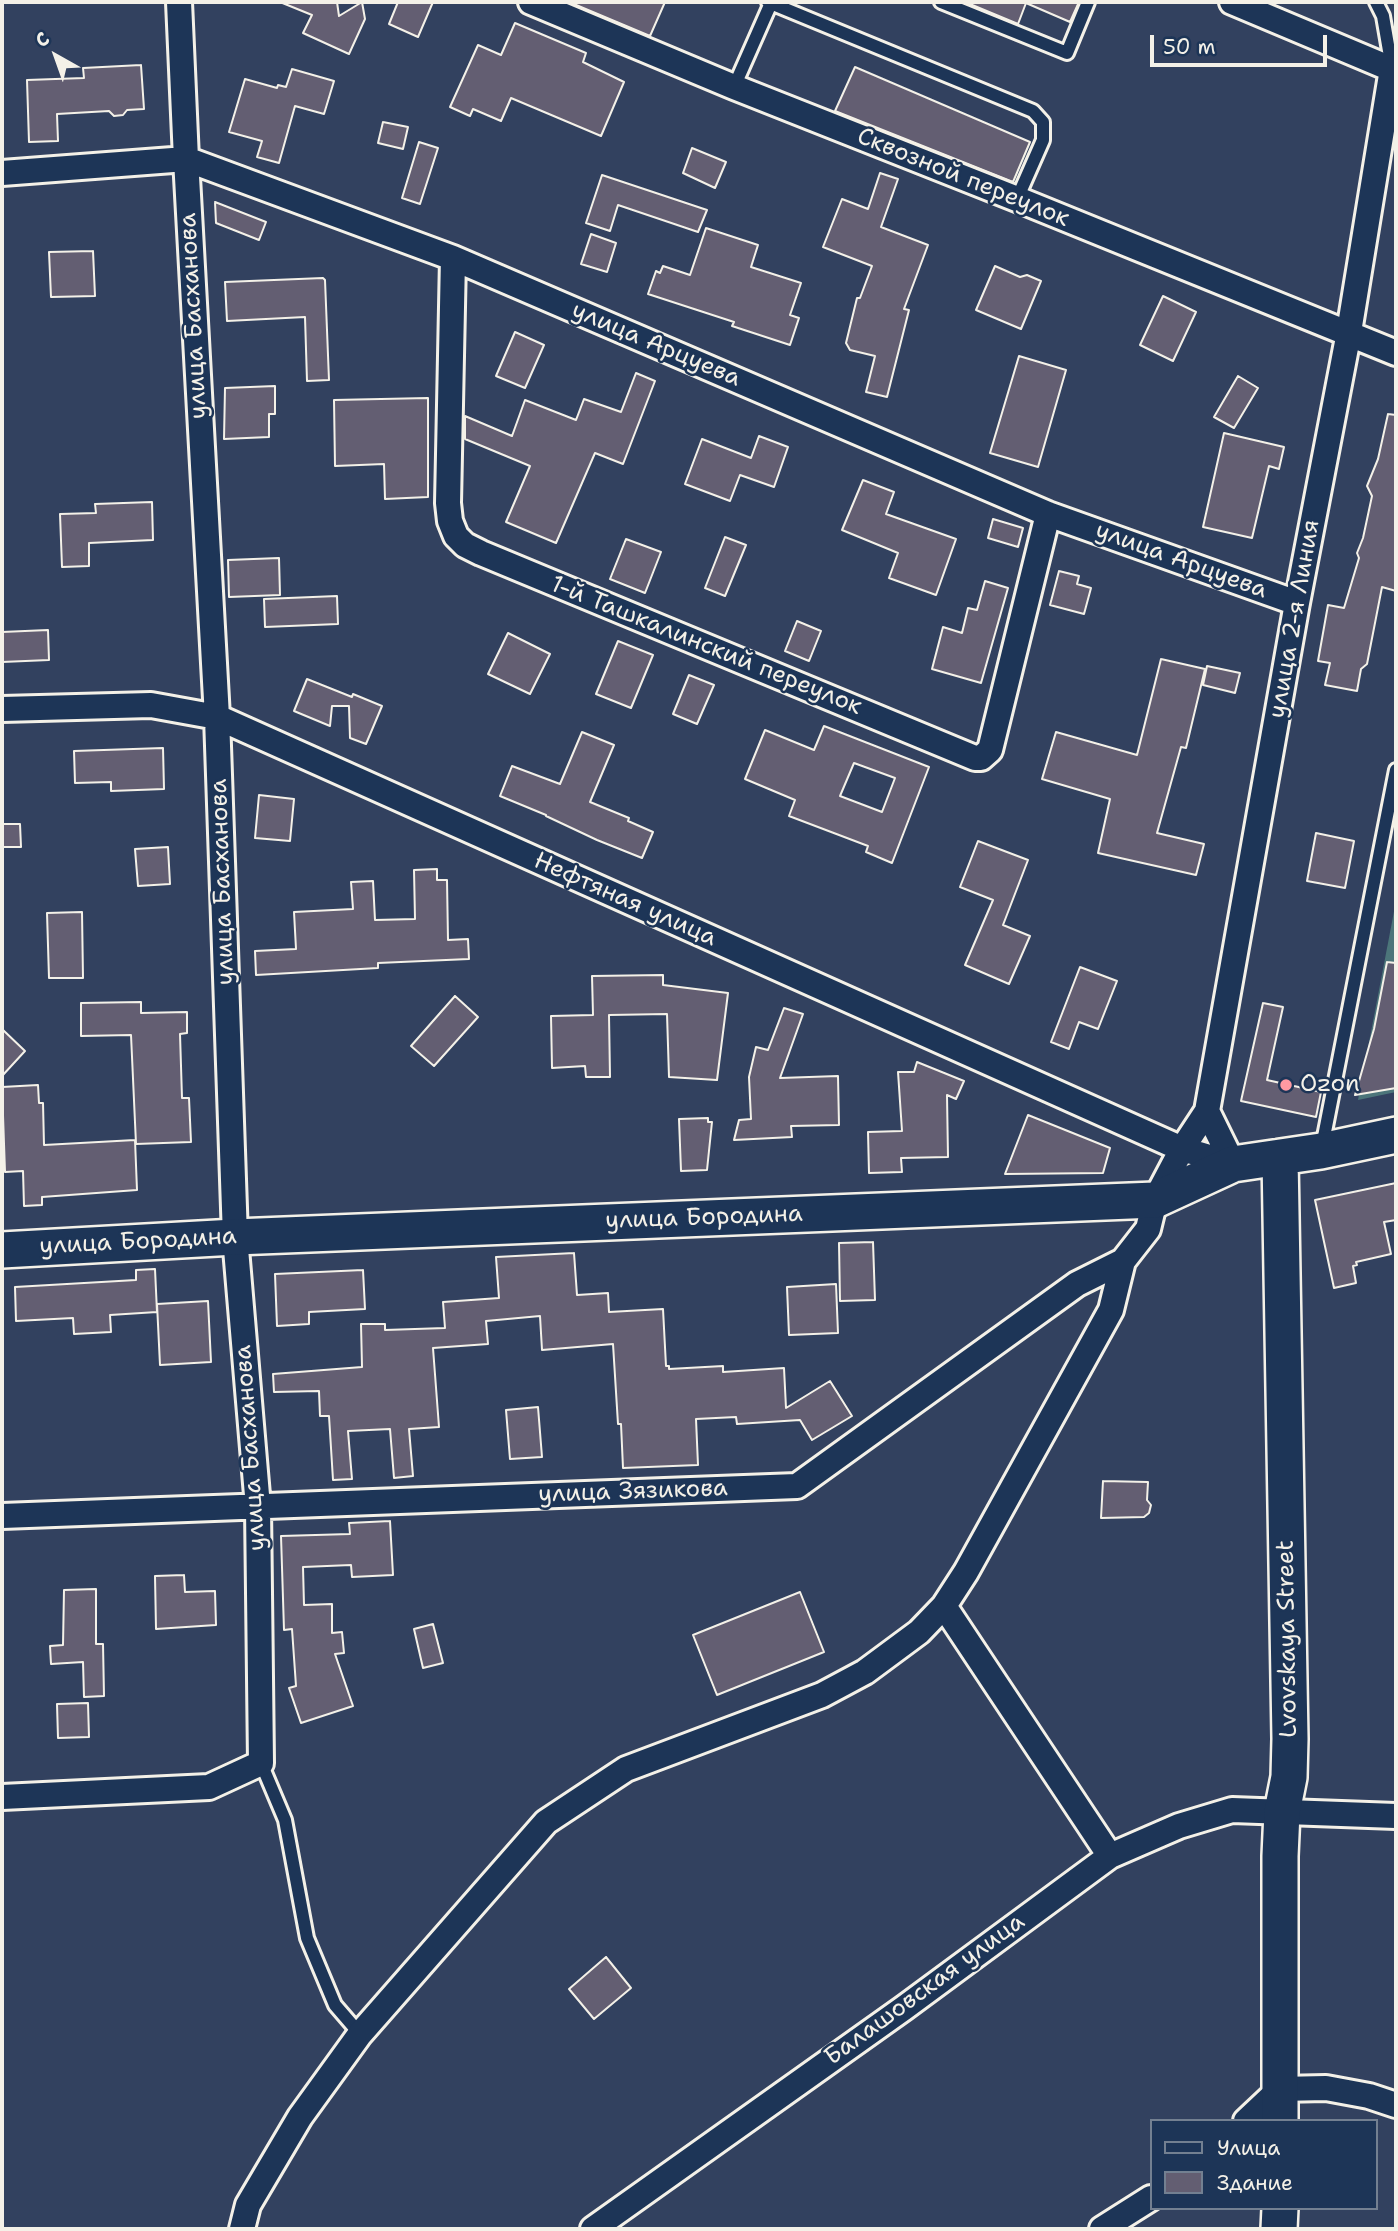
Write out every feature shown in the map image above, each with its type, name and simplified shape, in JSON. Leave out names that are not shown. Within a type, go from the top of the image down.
[{"type":"street","name":"улица Басханова","points":[[179,2],[217,718],[234,1237],[258,1507],[261,1763]]},
{"type":"street","name":"Сквозной переулок","points":[[531,2],[734,87],[1396,352]]},
{"type":"street","points":[[1232,2],[1394,70]]},
{"type":"street","name":"улица 2-я Линия","points":[[1207,1111],[1394,70]]},
{"type":"street","name":"улица Арцуева","points":[[2,173],[186,159],[453,258],[1048,514],[1297,603]]},
{"type":"street","name":"1-й Ташкалинский переулок","points":[[453,258],[448,503],[450,521],[456,536],[481,553],[975,758],[981,758],[990,750],[1048,514]]},
{"type":"street","name":"Нефтяная улица","points":[[2,709],[151,705],[217,718],[1182,1149],[1233,1164]]},
{"type":"street","points":[[1207,1111],[1233,1164]]},
{"type":"street","name":"улица Зязикова","points":[[2,1516],[797,1486],[1077,1284],[1123,1261],[1148,1229],[1155,1200],[1182,1149],[1207,1111]]},
{"type":"street","name":"улица Бородина","points":[[2,1250],[234,1237],[1155,1200],[1233,1164],[1321,1151],[1396,1135]]},
{"type":"street","name":"Lvovskaya Street","points":[[1280,1157],[1290,1739],[1289,1777],[1282,1812],[1280,1856],[1280,2105]]},
{"type":"street","points":[[242,2229],[248,2205],[300,2117],[360,2034],[546,1822],[626,1769],[822,1695],[865,1672],[919,1632],[944,1606],[966,1572],[1111,1310],[1123,1261]]},
{"type":"street","points":[[944,1606],[1110,1856]]},
{"type":"street","points":[[2,1797],[209,1787],[261,1763]]},
{"type":"street","name":"Балашовская улица","points":[[593,2229],[904,2008],[1110,1856],[1179,1826],[1232,1810],[1396,1816]]},
{"type":"street","points":[[1250,2119],[1326,2088],[1396,2105]]},
{"type":"street","points":[[1102,2229],[1150,2199]]},
{"type":"street","points":[[1279,2229],[1280,2210]]},
{"type":"lane","points":[[734,87],[769,2],[1033,111],[1043,122],[1043,140],[1017,199]]},
{"type":"lane","points":[[941,2],[1067,53],[1088,2]]},
{"type":"lane","points":[[1376,2],[1383,16],[1394,70]]},
{"type":"lane","points":[[1321,1151],[1396,770]]},
{"type":"lane","points":[[261,1763],[285,1820],[307,1938],[335,2005],[360,2034]]},
{"type":"green space","points":[[1396,901],[1396,1092],[1358,1100]]},
{"type":"building","points":[[280,2],[337,2],[339,16],[362,2],[365,19],[349,54],[303,33],[312,15]]},
{"type":"building","points":[[398,2],[433,2],[418,37],[389,24]]},
{"type":"building","points":[[569,2],[665,2],[650,36]]},
{"type":"building","points":[[965,2],[1079,2],[1070,22],[1026,3],[1018,24]]},
{"type":"building","points":[[515,23],[586,53],[583,62],[624,82],[601,136],[511,98],[501,121],[473,109],[470,116],[450,107],[478,45],[501,55]]},
{"type":"building","points":[[141,65],[144,109],[127,110],[123,115],[114,116],[109,111],[57,114],[58,141],[29,142],[27,80],[84,78],[83,68]]},
{"type":"building","points":[[855,67],[1030,142],[1013,182],[835,111]]},
{"type":"building","points":[[292,69],[334,81],[324,114],[295,106],[279,163],[257,157],[262,141],[229,132],[245,79],[277,88],[278,85],[286,87]]},
{"type":"building","points":[[383,122],[408,127],[403,149],[378,143]]},
{"type":"building","points":[[419,142],[438,148],[420,204],[402,198]]},
{"type":"building","points":[[692,148],[726,162],[715,188],[683,173]]},
{"type":"building","points":[[880,173],[898,179],[881,227],[928,245],[904,309],[909,310],[887,397],[866,392],[875,356],[850,350],[846,343],[857,298],[860,298],[872,266],[823,247],[842,199],[868,209]]},
{"type":"building","points":[[602,175],[707,210],[698,232],[618,205],[610,231],[586,223]]},
{"type":"building","points":[[215,202],[266,222],[259,240],[216,223]]},
{"type":"building","points":[[706,228],[758,245],[751,267],[801,283],[790,315],[799,318],[790,345],[732,326],[734,322],[648,294],[656,271],[660,273],[663,266],[690,275]]},
{"type":"building","points":[[591,234],[616,243],[607,272],[581,264]]},
{"type":"building","points":[[93,251],[95,296],[51,297],[49,252]]},
{"type":"building","points":[[995,266],[1020,277],[1027,275],[1041,281],[1021,329],[976,310]]},
{"type":"building","points":[[323,278],[329,380],[307,381],[305,317],[227,321],[225,282]]},
{"type":"building","points":[[1163,296],[1196,312],[1173,361],[1140,345]]},
{"type":"building","points":[[515,332],[544,345],[525,388],[496,376]]},
{"type":"building","points":[[1019,356],[1066,370],[1038,467],[990,453]]},
{"type":"building","points":[[636,373],[655,381],[623,464],[595,453],[556,543],[506,522],[530,466],[465,439],[465,416],[512,436],[525,400],[576,420],[584,399],[621,412]]},
{"type":"building","points":[[1238,376],[1258,388],[1234,428],[1214,417]]},
{"type":"building","points":[[275,386],[275,414],[269,414],[269,437],[224,439],[225,388]]},
{"type":"building","points":[[428,398],[428,497],[385,499],[384,464],[335,466],[334,400]]},
{"type":"building","points":[[1388,414],[1396,415],[1396,591],[1382,587],[1367,664],[1361,669],[1357,691],[1325,685],[1330,663],[1318,661],[1328,605],[1344,608],[1359,558],[1357,553],[1372,496],[1367,486],[1378,459]]},
{"type":"building","points":[[1224,433],[1284,447],[1279,469],[1269,466],[1252,538],[1203,527]]},
{"type":"building","points":[[759,436],[788,447],[774,487],[740,475],[730,501],[685,484],[702,439],[751,458]]},
{"type":"building","points":[[863,480],[894,492],[886,514],[956,539],[936,595],[889,578],[898,553],[842,530]]},
{"type":"building","points":[[152,502],[153,540],[89,543],[89,566],[62,567],[60,514],[96,513],[95,504]]},
{"type":"building","points":[[993,519],[1023,528],[1018,547],[988,538]]},
{"type":"building","points":[[725,537],[746,545],[725,596],[705,588]]},
{"type":"building","points":[[626,539],[661,552],[645,593],[610,579]]},
{"type":"building","points":[[279,558],[280,595],[229,597],[228,560]]},
{"type":"building","points":[[1059,571],[1079,576],[1077,584],[1091,588],[1084,614],[1050,605]]},
{"type":"building","points":[[985,581],[1008,588],[981,683],[932,669],[943,627],[962,633],[968,608],[977,610]]},
{"type":"building","points":[[337,596],[338,624],[265,627],[264,599]]},
{"type":"building","points":[[797,621],[821,631],[809,661],[785,651]]},
{"type":"building","points":[[48,630],[49,660],[2,662],[2,632]]},
{"type":"building","points":[[508,633],[550,654],[530,694],[488,674]]},
{"type":"building","points":[[618,641],[653,655],[631,708],[596,694]]},
{"type":"building","points":[[1161,659],[1205,669],[1186,748],[1181,747],[1157,833],[1204,844],[1196,875],[1098,853],[1110,799],[1042,779],[1056,732],[1137,755]]},
{"type":"building","points":[[1207,666],[1240,673],[1235,693],[1203,685]]},
{"type":"building","points":[[689,675],[714,685],[697,724],[673,714]]},
{"type":"building","points":[[307,679],[382,706],[366,744],[350,738],[349,706],[332,706],[330,726],[294,711]]},
{"type":"building","points":[[824,726],[929,767],[892,863],[866,852],[868,846],[789,816],[795,800],[745,779],[765,730],[814,750]],"holes":[[[854,763],[895,778],[882,812],[840,796]]]},
{"type":"building","points":[[582,732],[614,745],[590,802],[629,818],[628,821],[653,832],[642,858],[500,796],[512,766],[560,784]]},
{"type":"building","points":[[163,748],[164,789],[111,791],[111,782],[75,783],[74,751]]},
{"type":"building","points":[[259,795],[294,799],[290,841],[255,838]]},
{"type":"building","points":[[2,824],[20,824],[21,847],[2,847]]},
{"type":"building","points":[[1316,833],[1354,841],[1345,888],[1307,881]]},
{"type":"building","points":[[978,841],[1028,860],[1003,925],[1030,936],[1009,984],[965,965],[993,900],[960,887]]},
{"type":"building","points":[[168,847],[170,884],[138,886],[135,849]]},
{"type":"building","points":[[437,869],[437,880],[447,880],[448,940],[468,939],[469,959],[378,963],[378,968],[256,975],[255,951],[296,949],[294,912],[353,909],[351,882],[373,881],[375,920],[415,919],[414,870]]},
{"type":"building","points":[[82,912],[83,978],[49,978],[47,913]]},
{"type":"building","points":[[1387,962],[1396,963],[1396,1088],[1355,1095],[1374,1029]]},
{"type":"building","points":[[1080,967],[1117,981],[1098,1029],[1079,1022],[1069,1049],[1051,1042]]},
{"type":"building","points":[[663,975],[663,985],[728,993],[717,1080],[669,1077],[667,1014],[609,1015],[610,1077],[586,1077],[585,1066],[552,1068],[551,1016],[593,1015],[592,976]]},
{"type":"building","points":[[455,996],[478,1017],[434,1066],[411,1046]]},
{"type":"building","points":[[141,1002],[141,1013],[187,1012],[187,1033],[180,1034],[182,1098],[189,1098],[191,1142],[136,1144],[131,1035],[81,1036],[81,1003]]},
{"type":"building","points":[[1263,1003],[1283,1007],[1267,1080],[1321,1092],[1316,1117],[1241,1101]]},
{"type":"building","points":[[784,1008],[803,1014],[780,1078],[838,1076],[839,1125],[791,1126],[792,1137],[734,1140],[739,1120],[751,1119],[749,1077],[756,1047],[768,1050]]},
{"type":"building","points":[[2,1029],[25,1051],[2,1076]]},
{"type":"building","points":[[917,1062],[964,1081],[956,1099],[947,1095],[948,1157],[901,1158],[902,1172],[869,1173],[868,1132],[902,1131],[898,1072],[914,1072]]},
{"type":"building","points":[[38,1085],[39,1103],[43,1103],[44,1145],[135,1140],[137,1190],[42,1197],[42,1205],[24,1206],[23,1171],[5,1172],[2,1087]]},
{"type":"building","points":[[1028,1115],[1110,1148],[1103,1173],[1005,1174]]},
{"type":"building","points":[[708,1118],[708,1122],[712,1122],[707,1170],[681,1171],[679,1119]]},
{"type":"building","points":[[1396,1183],[1396,1220],[1384,1222],[1391,1254],[1356,1262],[1357,1265],[1353,1266],[1356,1283],[1334,1288],[1315,1200]]},
{"type":"building","points":[[873,1242],[875,1300],[840,1301],[839,1243]]},
{"type":"building","points":[[574,1253],[577,1295],[608,1293],[609,1312],[663,1309],[666,1366],[669,1366],[669,1369],[723,1366],[723,1372],[784,1368],[786,1408],[830,1381],[852,1416],[812,1440],[800,1420],[737,1424],[736,1417],[696,1419],[698,1465],[623,1468],[613,1344],[542,1350],[540,1316],[486,1321],[488,1344],[433,1348],[439,1427],[409,1429],[413,1476],[394,1478],[390,1429],[348,1431],[352,1479],[333,1480],[329,1416],[320,1416],[319,1391],[274,1392],[273,1374],[362,1367],[361,1324],[385,1324],[385,1330],[445,1328],[443,1302],[499,1298],[496,1257]]},
{"type":"building","points":[[155,1269],[157,1312],[110,1315],[111,1332],[74,1334],[73,1318],[16,1321],[15,1287],[136,1280],[136,1270]]},
{"type":"building","points":[[363,1270],[365,1309],[309,1312],[309,1324],[277,1326],[275,1274]]},
{"type":"building","points":[[836,1284],[838,1333],[789,1335],[787,1287]]},
{"type":"building","points":[[208,1301],[211,1362],[160,1365],[157,1304]]},
{"type":"building","points":[[538,1407],[542,1457],[510,1459],[506,1410]]},
{"type":"building","points":[[1103,1481],[1148,1482],[1147,1500],[1151,1505],[1149,1513],[1144,1517],[1101,1518]]},
{"type":"building","points":[[390,1521],[393,1575],[352,1577],[351,1565],[303,1567],[304,1605],[332,1604],[332,1633],[342,1632],[344,1653],[335,1654],[353,1706],[301,1723],[289,1688],[296,1686],[292,1629],[284,1630],[281,1536],[350,1534],[349,1523]]},
{"type":"building","points":[[184,1575],[185,1592],[215,1591],[216,1625],[156,1629],[155,1576]]},
{"type":"building","points":[[96,1589],[96,1644],[103,1644],[104,1696],[84,1697],[83,1662],[51,1664],[50,1646],[63,1645],[64,1590]]},
{"type":"building","points":[[800,1592],[824,1652],[717,1695],[693,1635]]},
{"type":"building","points":[[433,1624],[443,1663],[423,1668],[414,1629]]},
{"type":"building","points":[[88,1703],[89,1737],[58,1738],[57,1704]]},
{"type":"building","points":[[606,1957],[631,1988],[594,2019],[569,1989]]},
{"type":"place","name":"Ozon","points":[[1286,1085]]}]
